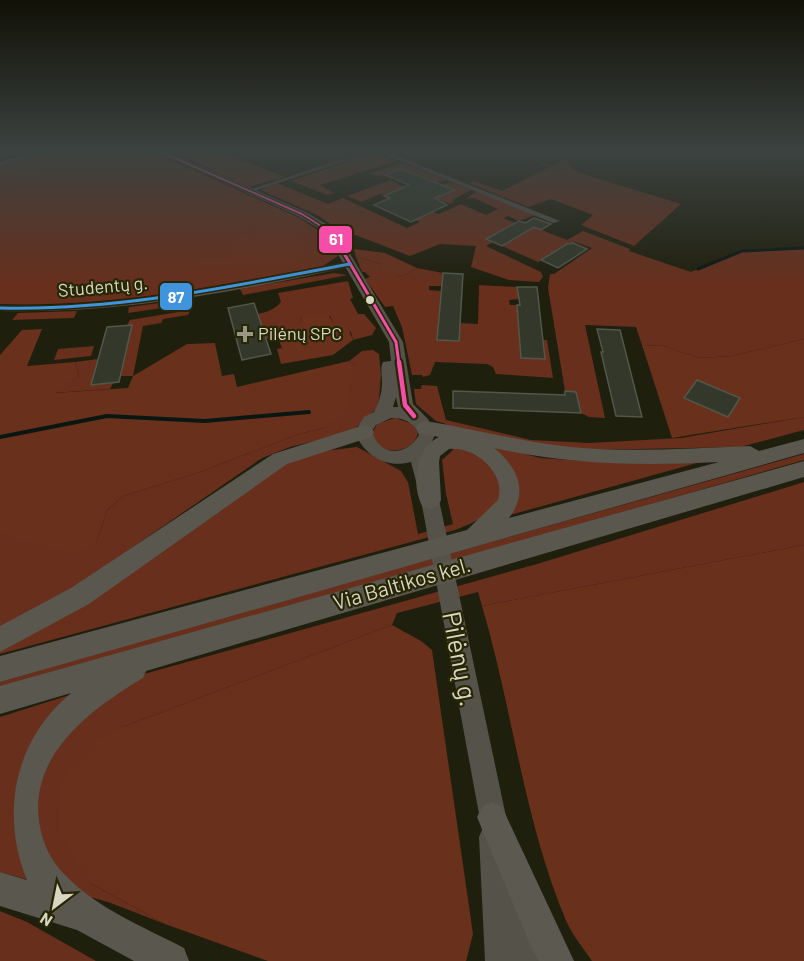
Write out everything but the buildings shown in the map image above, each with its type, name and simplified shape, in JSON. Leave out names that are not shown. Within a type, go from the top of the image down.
[{"type":"highway","points":[[420,422],[536,450],[574,455],[783,452]]},
{"type":"highway","points":[[0,640],[80,596],[280,459],[307,449],[340,442],[372,423]]},
{"type":"highway","points":[[430,500],[430,458],[433,452],[444,443],[456,442],[472,445],[489,454],[503,467],[510,481],[509,500],[502,511],[469,539]]},
{"type":"highway","name":"Via Baltikos kel.","points":[[0,669],[804,446]]},
{"type":"highway","name":"Via Baltikos kel.","points":[[0,700],[804,468]]},
{"type":"highway","points":[[84,915],[47,882],[28,851],[22,832],[21,810],[24,788],[36,754],[48,735],[100,689],[157,654]]},
{"type":"highway","points":[[0,889],[84,915],[171,961]]},
{"type":"main road","points":[[262,197],[322,225],[334,237],[396,342],[405,405],[420,422],[427,435],[420,449],[412,454],[391,457],[374,451],[368,445],[372,423],[389,400],[391,382],[384,342],[371,302]]},
{"type":"main road","points":[[372,423],[398,412],[420,422]]},
{"type":"main road","name":"Pilėnų g.","points":[[420,449],[418,457],[430,500],[492,817],[528,961]]},
{"type":"main road","name":"Pilėnų g.","points":[[391,457],[410,472],[430,500]]},
{"type":"main road","points":[[492,817],[557,961]]},
{"type":"main road","name":"Pilėnų g.","points":[[492,817],[501,961]]},
{"type":"street","points":[[495,197],[556,221]]},
{"type":"street","name":"Studentų g.","points":[[0,308],[52,308],[126,303],[350,264]]},
{"type":"shaded area","points":[[0,197],[253,197],[300,218],[322,233],[338,256],[323,266],[163,294],[82,303],[0,304]]},
{"type":"shaded area","points":[[276,197],[311,197],[328,204],[343,198],[407,228],[420,222],[415,220],[432,212],[439,214],[461,204],[486,215],[498,209],[474,198],[466,199],[469,197],[492,197],[535,215],[519,221],[508,216],[503,218],[515,223],[497,240],[486,246],[541,272],[543,277],[539,282],[509,280],[471,267],[476,246],[440,244],[410,256],[335,227],[317,215]]},
{"type":"shaded area","points":[[349,197],[373,197],[361,202]]},
{"type":"shaded area","points":[[433,197],[458,197],[452,200],[455,202],[450,204]]},
{"type":"shaded area","points":[[503,197],[658,197],[681,204],[634,246],[581,225],[593,215],[551,199],[528,207]]},
{"type":"shaded area","points":[[243,200],[259,205],[259,208],[234,213],[253,218],[249,222],[236,227],[215,230],[203,227],[218,219],[216,214],[219,211]]},
{"type":"shaded area","points":[[534,227],[567,240],[583,231],[630,249],[629,251],[691,272],[742,251],[804,248],[804,339],[732,356],[699,358],[663,346],[642,345],[636,327],[585,325],[605,418],[589,417],[581,413],[576,392],[565,391],[548,288],[550,274],[554,274],[592,248],[575,242],[567,244],[538,262],[502,246]]},
{"type":"shaded area","points":[[261,232],[292,232],[292,238],[306,239],[309,254],[284,266],[256,271],[198,270],[195,265],[200,262],[232,259],[231,242],[239,237],[256,238]]},
{"type":"shaded area","points":[[354,249],[385,253],[417,268],[403,276],[379,274],[382,264],[356,257]]},
{"type":"shaded area","points":[[356,257],[382,264],[380,273],[403,276],[417,268],[443,273],[443,286],[429,286],[429,290],[441,291],[437,340],[459,341],[459,323],[478,324],[479,285],[517,287],[519,299],[509,300],[510,305],[517,305],[521,358],[541,340],[547,340],[553,378],[496,374],[493,367],[487,364],[435,362],[430,375],[423,377],[412,375],[402,327],[393,306],[385,307],[365,279],[370,277],[362,272]]},
{"type":"shaded area","points":[[334,273],[348,275],[243,295],[240,289]]},
{"type":"shaded area","points":[[348,281],[353,298],[350,299],[358,314],[364,314],[376,328],[372,335],[353,340],[351,332],[333,322],[330,316],[302,315],[301,323],[277,336],[266,339],[257,314],[270,310],[281,302],[278,293]]},
{"type":"shaded area","points":[[190,299],[190,304],[128,313],[129,307]]},
{"type":"shaded area","points":[[190,310],[188,315],[163,319],[161,323],[143,326],[133,376],[120,376],[132,325],[127,325],[130,320]]},
{"type":"shaded area","points":[[77,311],[74,318],[12,320],[18,313]]},
{"type":"shaded area","points":[[327,313],[333,322],[347,326],[353,340],[333,355],[281,364],[277,349],[282,348],[277,336],[301,323],[302,315]]},
{"type":"shaded area","points":[[42,329],[27,366],[75,362],[79,376],[55,393],[128,388],[133,376],[187,344],[215,343],[222,376],[234,374],[237,387],[349,361],[355,366],[346,413],[324,428],[298,434],[203,471],[123,496],[107,510],[96,543],[85,551],[70,552],[0,534],[0,355],[22,330]]},
{"type":"shaded area","points":[[804,339],[804,417],[672,438],[642,345],[663,346],[699,358],[732,356]]},
{"type":"shaded area","points":[[94,346],[91,356],[54,360],[58,349]]},
{"type":"shaded area","points":[[373,350],[379,354],[381,375],[379,399],[376,409],[351,432],[290,447],[262,458],[72,589],[0,629],[0,534],[96,543],[107,510],[123,496],[203,471],[298,434],[324,428],[355,366],[349,361],[362,351]]},
{"type":"shaded area","points":[[98,359],[91,385],[113,383],[110,389],[53,393],[79,376],[75,362]]},
{"type":"shaded area","points":[[422,385],[437,386],[446,420],[531,440],[589,443],[681,438],[804,417],[804,430],[740,447],[589,450],[542,446],[446,427],[446,424],[436,421],[416,404],[414,389],[421,389]]},
{"type":"shaded area","points":[[395,418],[413,424],[418,433],[416,439],[407,447],[400,450],[388,450],[376,442],[372,434],[377,424]]},
{"type":"shaded area","points":[[485,443],[540,458],[582,461],[704,461],[510,515],[517,491],[515,474],[504,459]]},
{"type":"shaded area","points":[[450,446],[460,447],[495,465],[502,494],[488,513],[470,524],[0,654],[0,650],[285,463],[308,453],[357,447],[401,471],[408,482],[418,534],[453,524],[446,494],[442,460],[453,450]]},
{"type":"shaded area","points":[[804,454],[804,460],[0,691],[0,682]]},
{"type":"shaded area","points":[[804,482],[804,545],[482,606],[478,592],[397,613],[392,625],[123,727],[90,883],[165,924],[108,902],[0,872],[0,717],[76,693],[537,564]]},
{"type":"shaded area","points":[[804,545],[804,961],[592,961],[567,923],[552,885],[529,806],[482,606]]},
{"type":"shaded area","points":[[392,625],[421,641],[432,650],[473,934],[466,961],[268,961],[165,924],[90,883],[58,832],[57,794],[69,768],[91,745],[123,727]]},
{"type":"shaded area","points":[[0,911],[27,922],[96,961],[0,961]]},
{"type":"waterway","points":[[698,269],[742,251],[804,248]]},
{"type":"waterway","points":[[0,437],[107,416],[205,421],[309,412]]},
{"type":"transit line","name":"61","points":[[263,197],[302,214],[322,226],[334,237],[396,342],[405,405],[414,416]]},
{"type":"transit line","name":"87","points":[[0,308],[44,309],[132,303],[176,297],[350,264]]},
{"type":"place","name":"Pilėnų SPC","points":[[245,334]]}]
